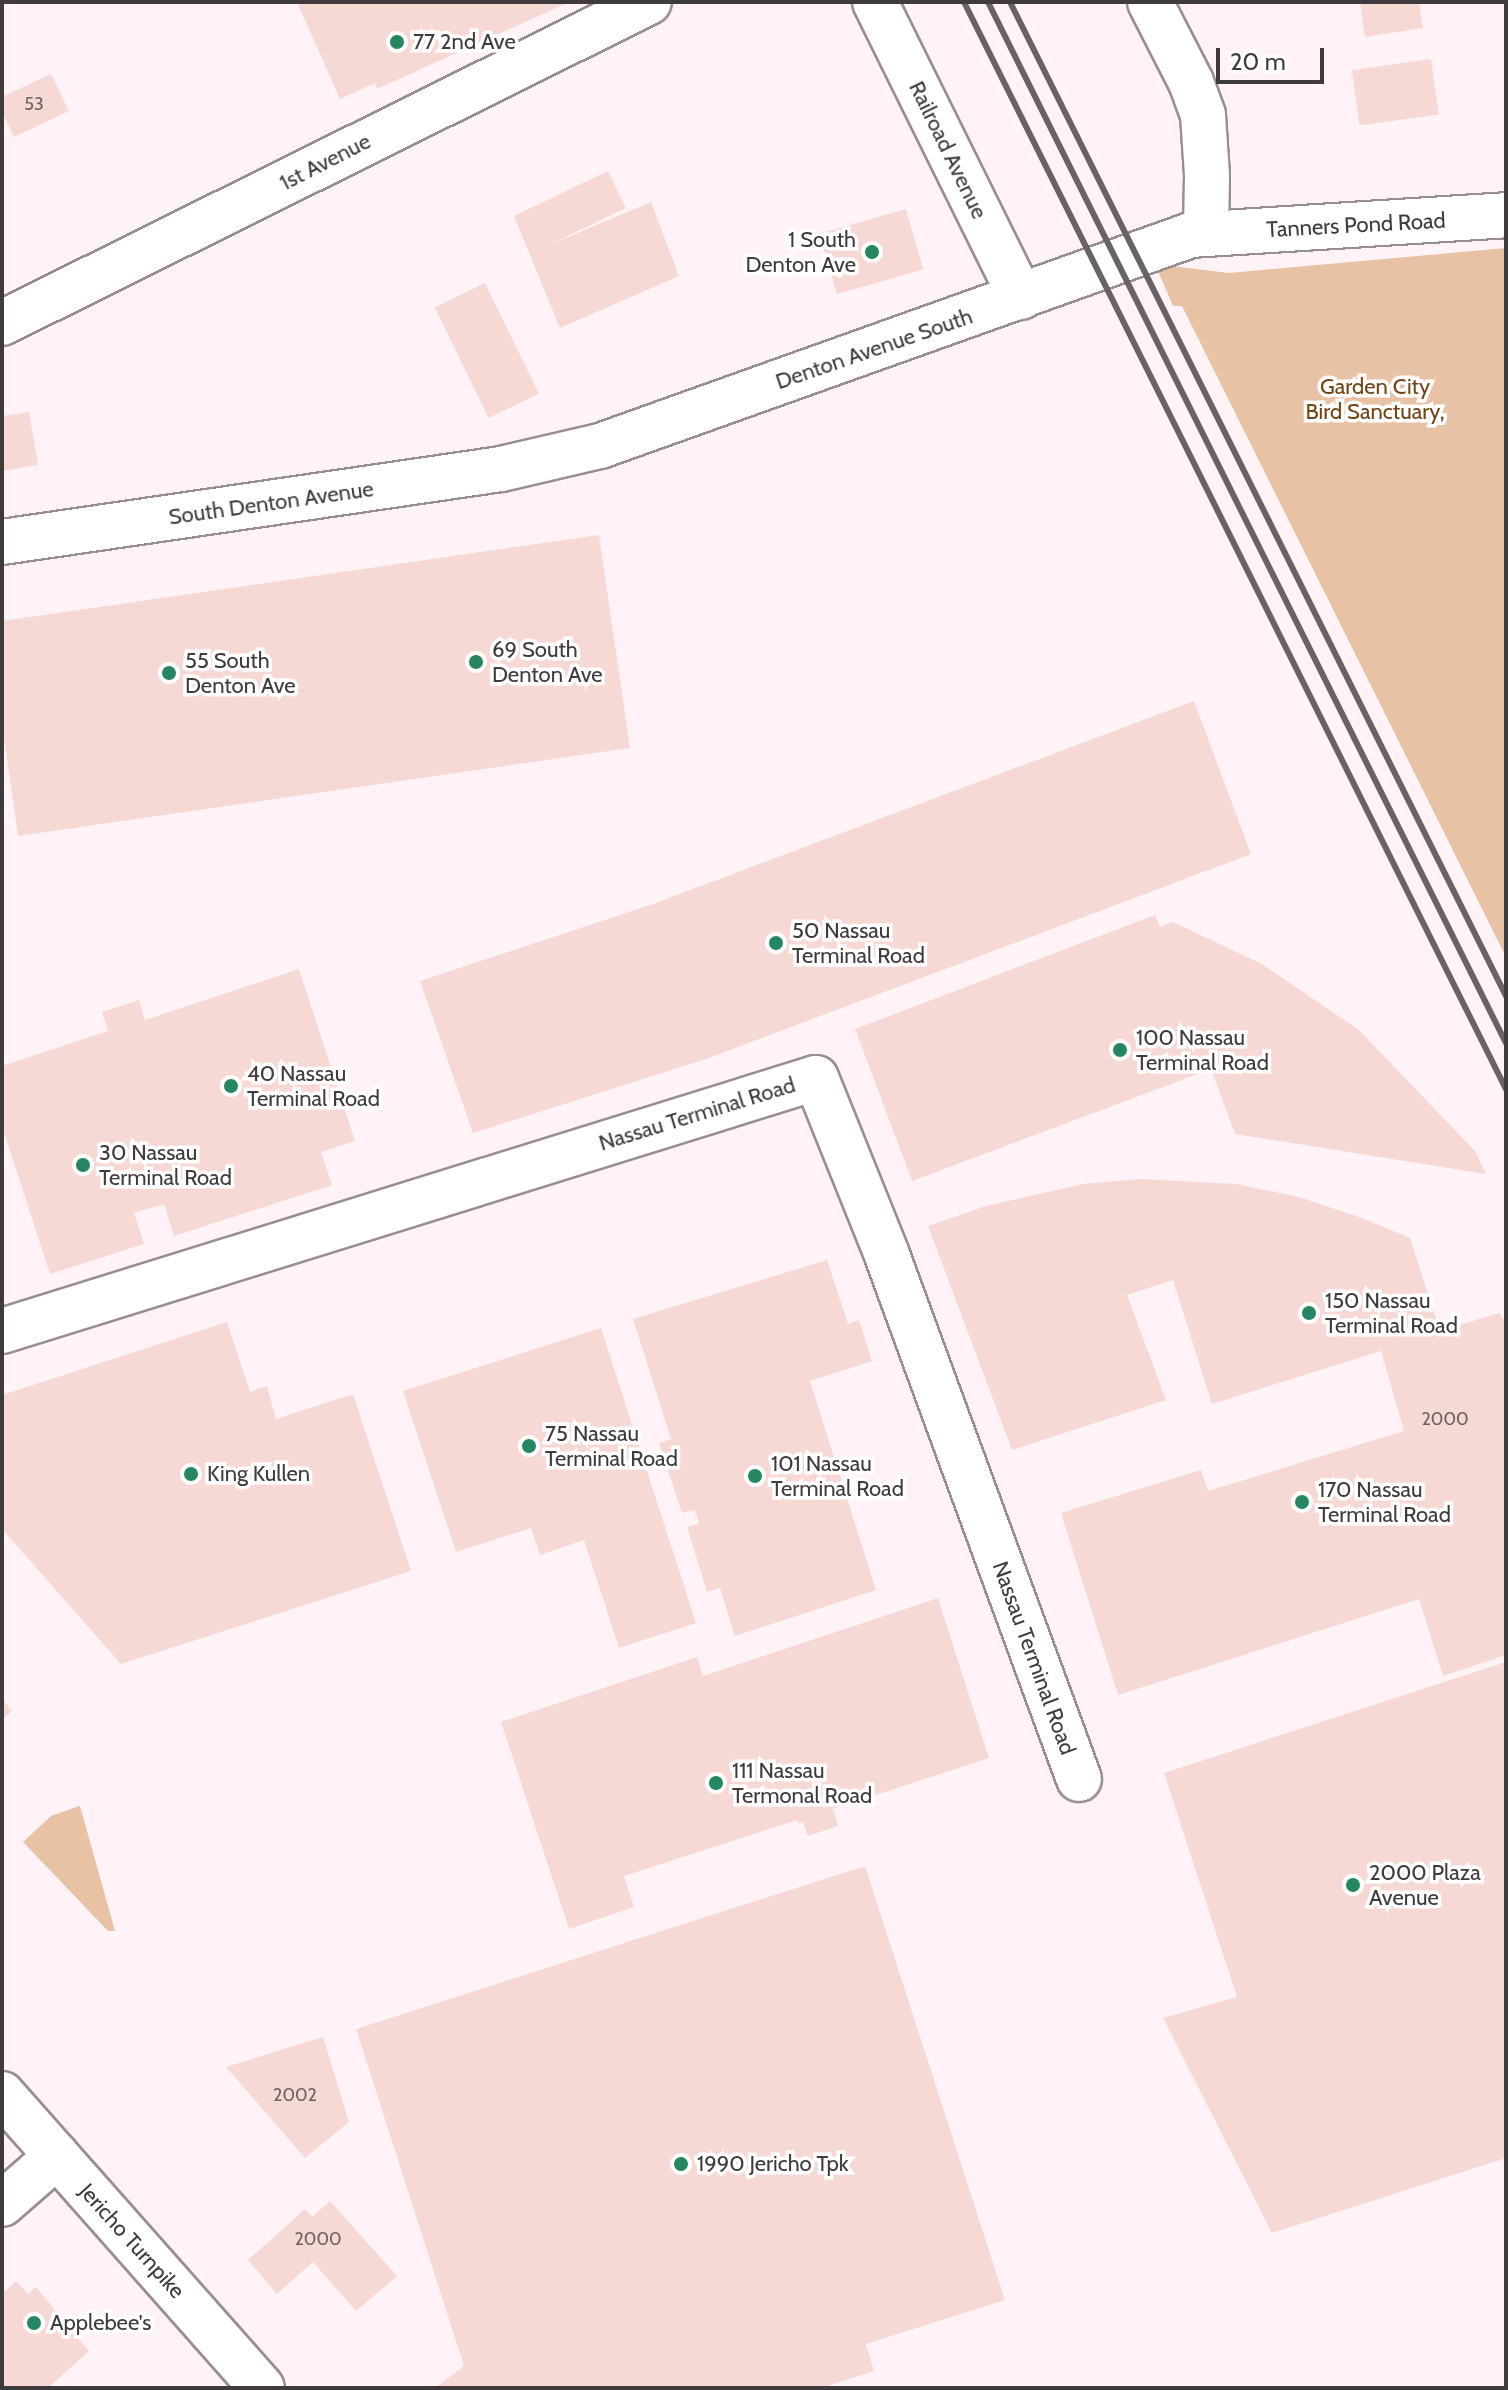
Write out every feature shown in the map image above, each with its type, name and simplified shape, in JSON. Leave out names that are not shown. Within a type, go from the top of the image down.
[{"type":"street","name":"1st Avenue","points":[[2,323],[649,2]]},
{"type":"street","name":"Railroad Avenue","points":[[875,2],[1021,297]]},
{"type":"street","points":[[1150,2],[1191,82],[1203,115],[1207,175],[1206,232]]},
{"type":"street","name":"Tanners Pond Road","points":[[1206,232],[1506,215]]},
{"type":"street","name":"Denton Avenue South","points":[[539,459],[614,441],[1174,240],[1206,232]]},
{"type":"street","name":"South Denton Avenue","points":[[2,542],[501,469],[539,459]]},
{"type":"street","name":"Nassau Terminal Road","points":[[2,1331],[816,1078],[887,1255],[1079,1779]]},
{"type":"street","name":"Jericho Turnpike","points":[[2,2094],[262,2388]]},
{"type":"street","points":[[2,2204],[57,2156]]},
{"type":"green space","name":"Garden City Bird Sanctuary,","points":[[1506,248],[1506,957],[1182,306],[1173,306],[1155,264],[1229,273]]},
{"type":"green space","points":[[80,1806],[115,1931],[108,1931],[23,1842],[51,1816]]},
{"type":"building","name":"77 2nd Ave","points":[[297,2],[569,2],[377,89],[375,83],[340,99]]},
{"type":"building","points":[[1360,2],[1419,2],[1423,28],[1365,37]]},
{"type":"building","points":[[1431,59],[1439,114],[1360,126],[1352,70]]},
{"type":"building","points":[[51,74],[69,111],[14,137],[2,112],[2,97]]},
{"type":"building","points":[[608,171],[626,208],[549,245],[651,202],[679,276],[560,328],[514,216]]},
{"type":"building","name":"1 South Denton Ave","points":[[906,209],[923,270],[837,294],[819,234]]},
{"type":"building","points":[[485,283],[539,394],[489,418],[435,308]]},
{"type":"building","points":[[29,412],[38,465],[2,471],[2,416]]},
{"type":"building","points":[[599,535],[630,748],[18,836],[2,724],[2,621]]},
{"type":"building","name":"50 Nassau Terminal Road","points":[[1194,701],[1251,854],[706,1059],[473,1133],[420,981],[653,904]]},
{"type":"building","name":"100 Nassau Terminal Road","points":[[1155,915],[1160,927],[1173,922],[1262,964],[1359,1030],[1475,1151],[1486,1174],[1235,1134],[1211,1069],[912,1181],[855,1029]]},
{"type":"building","name":"40 Nassau Terminal Road","points":[[299,969],[355,1141],[321,1152],[332,1185],[174,1236],[164,1204],[134,1213],[144,1244],[50,1274],[2,1126],[2,1066],[108,1031],[102,1012],[139,1000],[145,1020]]},
{"type":"building","points":[[1141,1179],[1236,1184],[1299,1197],[1362,1218],[1410,1238],[1440,1331],[1499,1313],[1506,1323],[1506,1655],[1443,1676],[1419,1599],[1118,1695],[1061,1513],[1201,1470],[1208,1491],[1404,1431],[1381,1351],[1212,1404],[1173,1280],[1127,1295],[1166,1400],[1012,1450],[928,1226],[986,1206],[1083,1184]]},
{"type":"building","name":"101 Nassau Terminal Road","points":[[827,1260],[848,1324],[859,1320],[872,1361],[810,1381],[876,1590],[735,1636],[720,1588],[707,1592],[687,1527],[699,1524],[695,1510],[682,1513],[659,1443],[671,1439],[633,1319]]},
{"type":"building","name":"King Kullen","points":[[227,1322],[250,1392],[267,1386],[276,1419],[353,1394],[411,1571],[121,1664],[2,1529],[2,1395]]},
{"type":"building","name":"75 Nassau Terminal Road","points":[[601,1328],[696,1623],[619,1648],[584,1540],[540,1555],[531,1528],[456,1552],[403,1391]]},
{"type":"building","name":"111 Nassau Termonal Road","points":[[938,1598],[989,1758],[833,1809],[838,1826],[808,1836],[803,1822],[798,1823],[797,1820],[624,1876],[634,1907],[569,1929],[501,1722],[697,1657],[703,1676]]},
{"type":"building","name":"2000 Plaza Avenue","points":[[1506,1662],[1506,2158],[1272,2233],[1163,2018],[1237,1997],[1164,1773]]},
{"type":"building","points":[[2,1699],[12,1711],[2,1720]]},
{"type":"building","name":"1990 Jericho Tpk","points":[[865,1866],[1005,2300],[866,2344],[874,2371],[821,2388],[435,2388],[464,2366],[356,2029]]},
{"type":"building","points":[[323,2037],[349,2122],[305,2158],[226,2067]]},
{"type":"building","points":[[330,2201],[397,2276],[356,2311],[313,2262],[277,2294],[248,2260],[305,2209],[312,2217]]},
{"type":"building","name":"Applebee's","points":[[16,2281],[28,2294],[36,2287],[89,2351],[48,2388],[2,2388],[2,2294]]},
{"type":"railway","points":[[964,2],[1506,1089]]},
{"type":"railway","points":[[988,2],[1506,1043]]},
{"type":"railway","points":[[1010,2],[1506,996]]},
{"type":"place","name":"77 2nd Ave","points":[[397,42]]},
{"type":"place","name":"1 South Denton Ave","points":[[872,252]]},
{"type":"place","name":"69 South Denton Ave","points":[[476,662]]},
{"type":"place","name":"55 South Denton Ave","points":[[169,673]]},
{"type":"place","name":"50 Nassau Terminal Road","points":[[776,943]]},
{"type":"place","name":"100 Nassau Terminal Road","points":[[1120,1050]]},
{"type":"place","name":"40 Nassau Terminal Road","points":[[231,1086]]},
{"type":"place","name":"30 Nassau Terminal Road","points":[[83,1165]]},
{"type":"place","name":"150 Nassau Terminal Road","points":[[1309,1313]]},
{"type":"place","name":"75 Nassau Terminal Road","points":[[529,1446]]},
{"type":"place","name":"King Kullen","points":[[191,1474]]},
{"type":"place","name":"101 Nassau Terminal Road","points":[[755,1476]]},
{"type":"place","name":"170 Nassau Terminal Road","points":[[1302,1502]]},
{"type":"place","name":"111 Nassau Termonal Road","points":[[716,1783]]},
{"type":"place","name":"2000 Plaza Avenue","points":[[1353,1885]]},
{"type":"place","name":"1990 Jericho Tpk","points":[[681,2164]]},
{"type":"place","name":"Applebee's","points":[[34,2323]]}]
